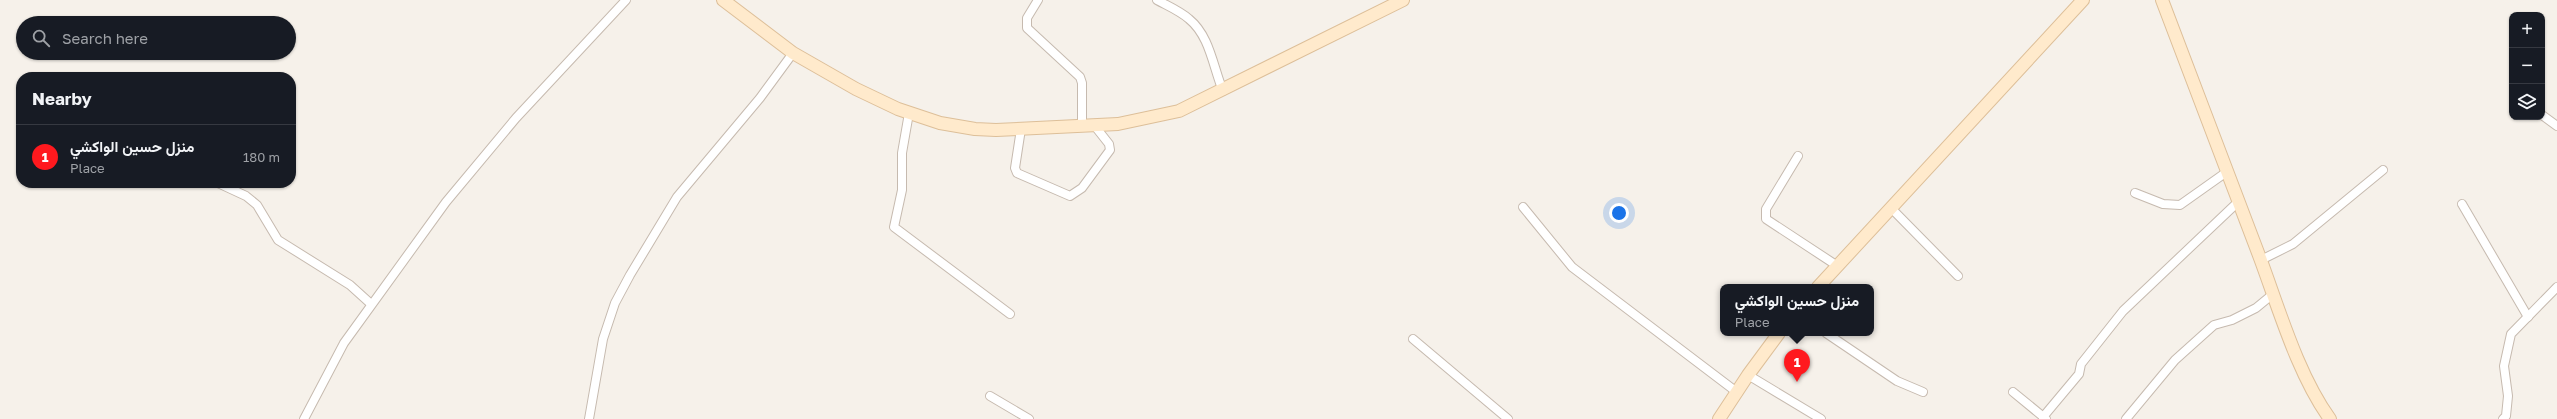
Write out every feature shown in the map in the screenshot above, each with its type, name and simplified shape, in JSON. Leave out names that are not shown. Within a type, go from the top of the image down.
[{"type":"street","points":[[304,419],[329,367],[371,304],[481,159],[516,118],[626,0]]},
{"type":"street","points":[[723,0],[793,53],[856,89],[909,113],[940,123],[975,130],[1118,124],[1179,111],[1222,91],[1402,0]]},
{"type":"street","points":[[1038,0],[1027,18],[1026,28],[1080,78],[1082,83],[1082,126]]},
{"type":"street","points":[[1157,0],[1188,18],[1198,26],[1206,41],[1222,91]]},
{"type":"street","points":[[1820,284],[1836,265],[2083,0]]},
{"type":"street","points":[[2162,0],[2228,171],[2272,294],[2305,373],[2320,405],[2330,419]]},
{"type":"street","points":[[589,419],[603,339],[615,303],[630,275],[677,197],[760,98],[793,53]]},
{"type":"street","points":[[909,113],[902,153],[902,190],[894,227],[1010,314]]},
{"type":"street","points":[[2545,117],[2557,126]]},
{"type":"street","points":[[1021,129],[1015,168],[1017,172],[1070,196],[1082,188],[1110,150],[1109,144],[1094,125]]},
{"type":"street","points":[[1798,156],[1766,209],[1766,219],[1836,265]]},
{"type":"street","points":[[2260,260],[2293,244],[2383,170]]},
{"type":"street","points":[[2135,193],[2162,204],[2180,206],[2228,171]]},
{"type":"street","points":[[229,188],[246,196],[258,205],[278,240],[350,285],[371,304]]},
{"type":"street","points":[[2013,392],[2045,418],[2079,374],[2081,364],[2123,312],[2238,202]]},
{"type":"street","points":[[2462,204],[2528,317]]},
{"type":"street","points":[[1523,207],[1572,268],[1738,393]]},
{"type":"street","points":[[1890,207],[1958,276]]},
{"type":"street","points":[[2503,419],[2506,416],[2508,396],[2504,366],[2506,351],[2512,334],[2557,287]]},
{"type":"street","points":[[2126,419],[2175,360],[2214,326],[2232,320],[2256,308],[2272,294]]},
{"type":"street","points":[[1719,419],[1738,393],[1748,375],[1777,336]]},
{"type":"street","points":[[1830,336],[1897,381],[1923,392]]},
{"type":"street","points":[[1413,339],[1508,419]]},
{"type":"street","points":[[1748,375],[1821,419]]},
{"type":"street","points":[[990,396],[1029,419]]},
{"type":"place","name":"منزل حسين الواكشي","points":[[1797,382]]}]
